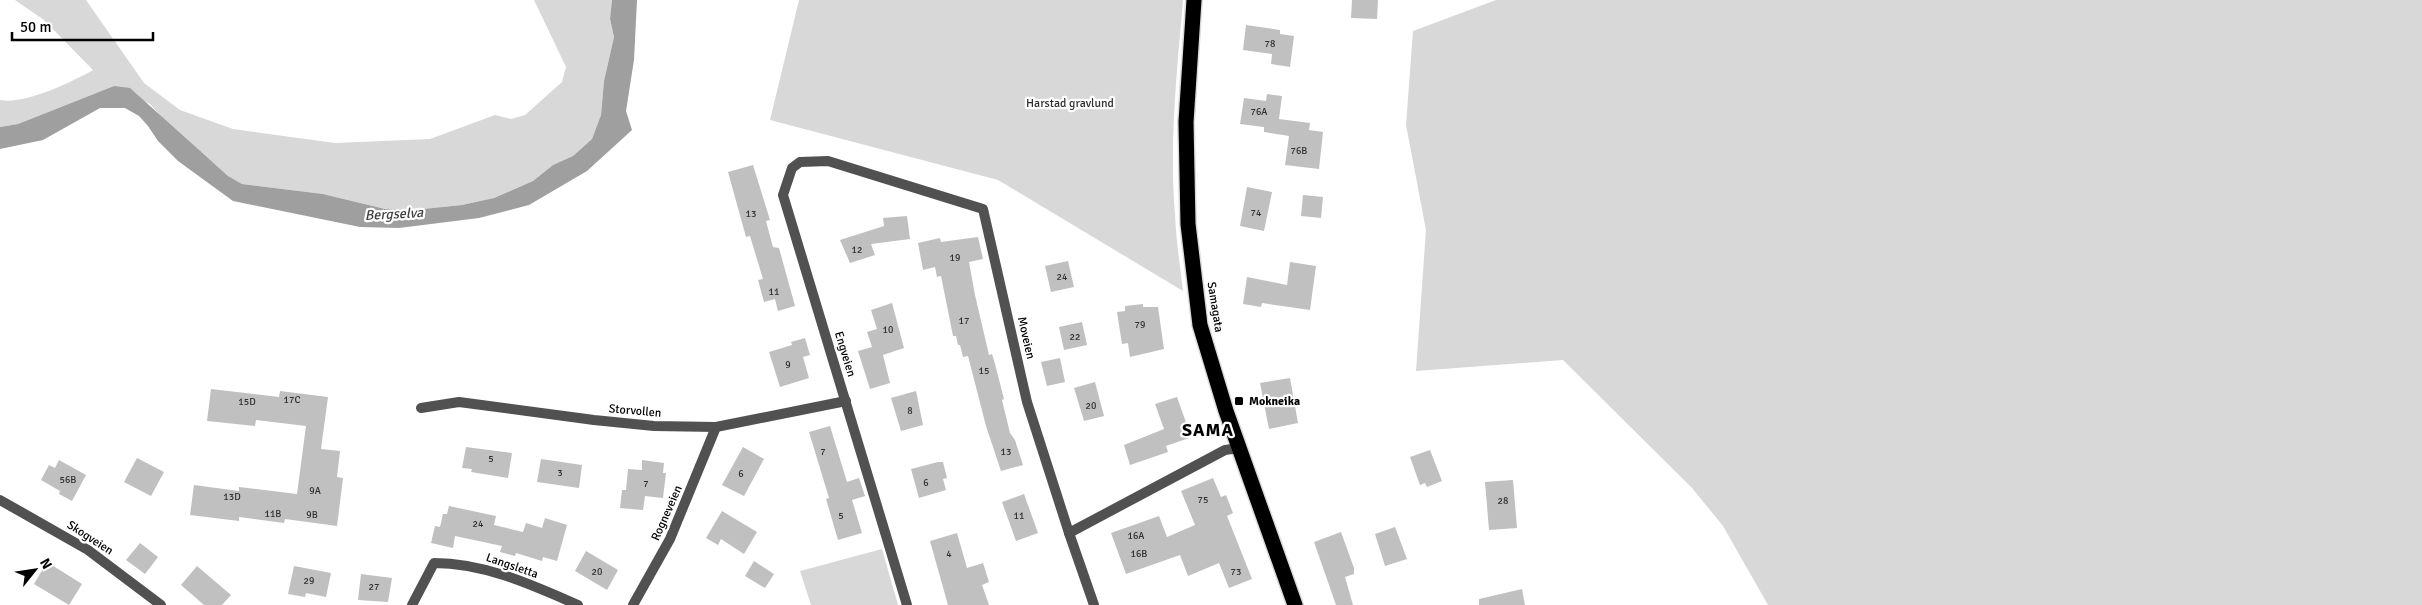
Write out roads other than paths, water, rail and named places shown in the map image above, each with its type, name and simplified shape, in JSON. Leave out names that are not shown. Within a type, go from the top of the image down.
[{"type":"highway","name":"Samagata","points":[[1194,0],[1186,122],[1188,224],[1200,325],[1239,448],[1295,605]]},
{"type":"street","name":"Engveien","points":[[849,167],[828,161],[800,162],[792,168],[783,195],[907,605]]},
{"type":"street","name":"Moveien","points":[[849,167],[983,209],[1027,402],[1068,533],[1094,605]]},
{"type":"street","name":"Storvollen","points":[[421,408],[459,402],[654,426],[716,427],[846,401]]},
{"type":"street","name":"Rogneveien","points":[[633,605],[670,540],[716,427]]},
{"type":"street","points":[[1068,533],[1224,450],[1239,448]]},
{"type":"street","name":"Skogveien","points":[[0,500],[88,550],[161,605]]},
{"type":"street","name":"Langsletta","points":[[412,605],[434,563],[455,563],[480,568],[534,586],[578,605]]},
{"type":"water","name":"Bergselva","points":[[612,0],[637,0],[634,60],[626,111],[632,130],[587,171],[529,205],[479,218],[399,228],[360,227],[233,201],[178,161],[158,141],[139,116],[125,108],[100,108],[43,140],[0,149],[0,127],[18,124],[114,86],[130,88],[228,176],[242,184],[323,194],[385,209],[423,209],[462,205],[494,198],[533,181],[553,165],[573,156],[592,139],[601,115],[604,81],[614,37],[610,19]]},
{"type":"place","name":"Mokneika","points":[[1239,401]]},
{"type":"district","name":"SAMA","points":[[1208,430]]},
{"type":"park label","name":"Harstad gravlund","points":[[1070,103]]}]
